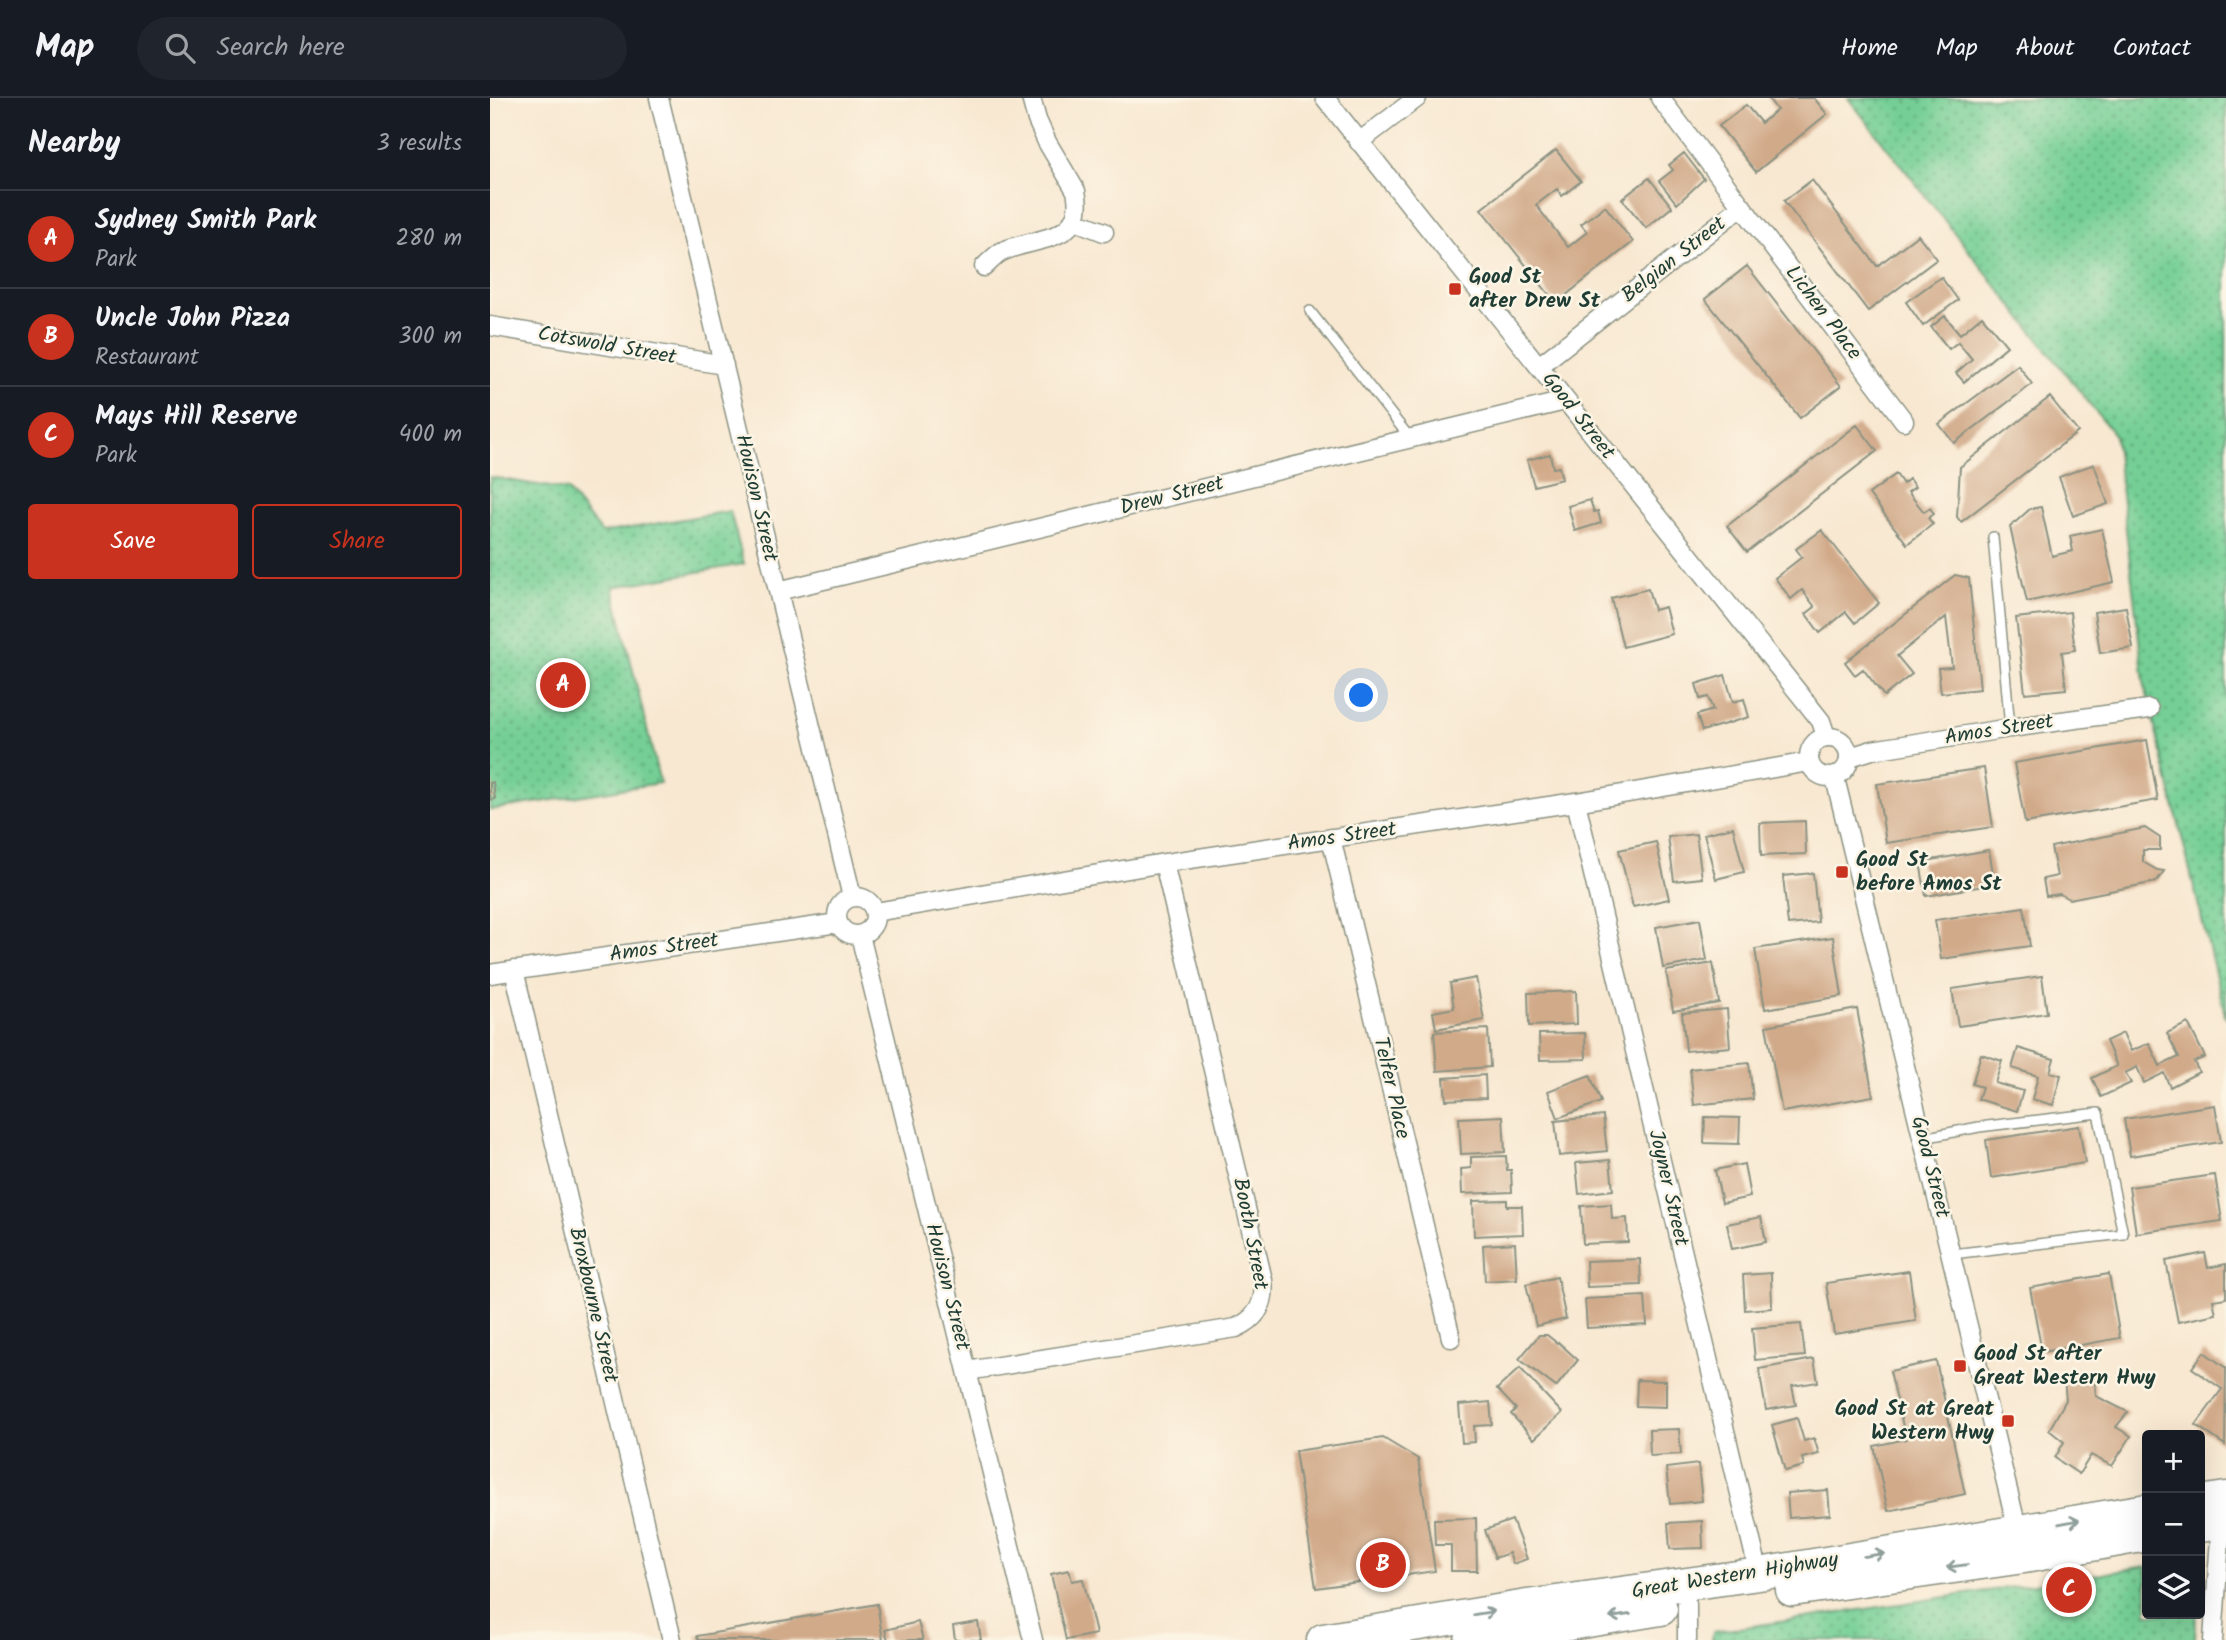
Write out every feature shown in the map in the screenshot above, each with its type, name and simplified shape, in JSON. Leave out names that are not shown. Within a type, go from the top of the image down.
[{"type":"highway","name":"Great Western Highway","points":[[1471,1640],[2021,1544],[2142,1511]]},
{"type":"highway","name":"Great Western Highway","points":[[1323,1640],[1527,1606],[1759,1574],[2021,1544],[2142,1535]]},
{"type":"street","name":"Houison Street","points":[[659,98],[852,897]]},
{"type":"street","points":[[984,267],[1000,253],[1057,236],[1073,220],[1077,206],[1076,191],[1047,142],[1031,98]]},
{"type":"street","name":"Good Street","points":[[1325,98],[1821,721],[1826,736]]},
{"type":"street","points":[[1359,142],[1417,98]]},
{"type":"street","name":"Lichen Place","points":[[1660,98],[1904,421]]},
{"type":"street","name":"Belgian Street","points":[[1539,366],[1742,206]]},
{"type":"street","points":[[1073,220],[1104,232]]},
{"type":"street","name":"Cotswold Street","points":[[490,326],[724,366]]},
{"type":"street","name":"Drew Street","points":[[778,591],[1565,401]]},
{"type":"street","name":"Amos Street","points":[[1850,757],[1872,750],[2010,727],[2149,709]]},
{"type":"street","points":[[1826,736],[1841,740],[1847,746],[1850,757],[1847,768],[1835,778],[1819,775],[1809,762],[1812,746],[1826,736]]},
{"type":"street","name":"Amos Street","points":[[875,912],[1164,863],[1576,802],[1809,762]]},
{"type":"street","name":"Good Street","points":[[1835,778],[2021,1544]]},
{"type":"street","name":"Joyner Street","points":[[1576,802],[1759,1574]]},
{"type":"street","name":"Telfer Place","points":[[1331,838],[1451,1338]]},
{"type":"street","name":"Booth Street","points":[[967,1371],[1236,1328],[1252,1319],[1262,1305],[1264,1280],[1164,863]]},
{"type":"street","points":[[852,897],[869,902],[875,912],[874,924],[866,933],[860,935],[850,934],[838,923],[841,904],[852,897]]},
{"type":"street","name":"Amos Street","points":[[490,974],[838,923]]},
{"type":"street","name":"Houison Street","points":[[860,935],[1033,1640]]},
{"type":"street","name":"Broxbourne Street","points":[[514,970],[672,1640]]},
{"type":"street","points":[[2213,1640],[2214,1514]]},
{"type":"street","points":[[1687,1604],[1687,1640]]},
{"type":"lane","points":[[1310,312],[1410,438]]},
{"type":"lane","points":[[1993,537],[2010,727]]},
{"type":"lane","points":[[1923,1138],[1979,1127],[2098,1113],[2123,1234],[1952,1254]]},
{"type":"green space","points":[[1848,98],[2226,98],[2226,1018],[2144,682],[2115,436]]},
{"type":"green space","points":[[490,477],[567,490],[602,533],[730,511],[744,564],[613,587],[660,783],[490,810]]},
{"type":"green space","points":[[2142,1568],[2142,1619],[2196,1619],[2195,1640],[1712,1640],[1713,1632]]},
{"type":"building","points":[[1768,98],[1814,98],[1827,114],[1756,172],[1719,126],[1746,105],[1761,123],[1777,110]]},
{"type":"building","points":[[1556,150],[1581,181],[1562,196],[1557,189],[1536,205],[1568,247],[1587,232],[1581,224],[1605,206],[1633,242],[1556,303],[1481,209]]},
{"type":"building","points":[[1684,153],[1704,179],[1677,204],[1659,181],[1673,170],[1669,165]]},
{"type":"building","points":[[1649,178],[1672,207],[1646,228],[1622,199]]},
{"type":"building","points":[[1812,180],[1877,266],[1918,235],[1937,259],[1868,311],[1784,201]]},
{"type":"building","points":[[1747,266],[1841,386],[1800,418],[1705,299]]},
{"type":"building","points":[[1941,277],[1958,300],[1923,326],[1906,302]]},
{"type":"building","points":[[1945,316],[1960,334],[1982,316],[2007,346],[1964,382],[1956,373],[1972,359],[1958,342],[1949,349],[1931,327]]},
{"type":"building","points":[[2018,365],[2032,384],[1954,443],[1939,424]]},
{"type":"building","points":[[2050,397],[2078,432],[1961,522],[1957,517],[1960,467]]},
{"type":"building","points":[[1857,425],[1877,451],[1747,552],[1727,526]]},
{"type":"building","points":[[1550,454],[1553,468],[1559,467],[1562,479],[1534,486],[1527,460]]},
{"type":"building","points":[[2094,464],[2108,504],[2073,516],[2059,477]]},
{"type":"building","points":[[1896,474],[1903,484],[1909,479],[1915,487],[1908,492],[1924,512],[1930,508],[1934,514],[1928,518],[1933,524],[1907,544],[1869,494]]},
{"type":"building","points":[[1590,500],[1594,512],[1598,511],[1601,523],[1575,531],[1568,506]]},
{"type":"building","points":[[2041,507],[2052,556],[2073,551],[2070,536],[2102,529],[2114,582],[2027,602],[2010,527],[2030,509]]},
{"type":"building","points":[[1822,530],[1879,603],[1855,623],[1846,612],[1820,633],[1806,614],[1815,607],[1802,590],[1791,599],[1775,578],[1802,557],[1796,549]]},
{"type":"building","points":[[1955,575],[1969,578],[1980,689],[1941,693],[1938,668],[1952,667],[1946,617],[1897,656],[1912,674],[1884,696],[1863,669],[1855,675],[1845,662]]},
{"type":"building","points":[[1648,589],[1654,610],[1665,607],[1672,634],[1623,647],[1611,598]]},
{"type":"building","points":[[2126,607],[2133,648],[2100,653],[2094,612]]},
{"type":"building","points":[[2070,612],[2075,650],[2062,652],[2066,689],[2025,693],[2016,618]]},
{"type":"building","points":[[1725,675],[1733,702],[1744,699],[1749,717],[1702,731],[1697,715],[1713,710],[1708,697],[1700,699],[1696,684]]},
{"type":"building","points":[[2147,740],[2158,800],[2025,823],[2014,763]]},
{"type":"building","points":[[1984,768],[1993,827],[1886,843],[1877,784]]},
{"type":"building","points":[[493,782],[495,799],[490,800],[490,783]]},
{"type":"building","points":[[1805,821],[1806,854],[1761,856],[1760,823]]},
{"type":"building","points":[[1733,827],[1744,872],[1716,879],[1704,834]]},
{"type":"building","points":[[2145,828],[2160,838],[2160,850],[2143,850],[2143,862],[2164,871],[2156,882],[2069,899],[2060,894],[2046,896],[2043,879],[2057,876],[2051,847]]},
{"type":"building","points":[[1696,834],[1702,878],[1674,881],[1668,837]]},
{"type":"building","points":[[1656,842],[1669,899],[1633,907],[1619,850]]},
{"type":"building","points":[[1989,850],[1995,884],[1926,896],[1920,862]]},
{"type":"building","points":[[1813,873],[1818,922],[1788,925],[1783,876]]},
{"type":"building","points":[[2024,907],[2030,946],[1941,959],[1935,920]]},
{"type":"building","points":[[1700,919],[1707,960],[1663,968],[1656,927]]},
{"type":"building","points":[[1833,937],[1842,996],[1765,1009],[1755,949]]},
{"type":"building","points":[[1713,963],[1719,1003],[1673,1011],[1666,971]]},
{"type":"building","points":[[2042,976],[2047,1013],[1958,1026],[1952,989]]},
{"type":"building","points":[[1476,978],[1484,1020],[1436,1029],[1433,1012],[1454,1008],[1450,983]]},
{"type":"building","points":[[1576,991],[1577,1024],[1529,1026],[1528,993]]},
{"type":"building","points":[[1727,1009],[1730,1047],[1686,1051],[1682,1013]]},
{"type":"building","points":[[1857,1009],[1873,1096],[1782,1112],[1766,1026]]},
{"type":"building","points":[[2188,1023],[2205,1057],[2194,1062],[2199,1072],[2170,1087],[2164,1073],[2144,1083],[2137,1067],[2125,1073],[2131,1083],[2101,1097],[2092,1078],[2117,1066],[2106,1041],[2123,1033],[2131,1051],[2149,1043],[2160,1066],[2179,1057],[2167,1033]]},
{"type":"building","points":[[1488,1029],[1490,1067],[1437,1071],[1434,1032]]},
{"type":"building","points":[[1585,1033],[1586,1059],[1540,1060],[1539,1034]]},
{"type":"building","points":[[2018,1048],[2054,1059],[2050,1072],[2061,1075],[2053,1105],[2032,1099],[2038,1076],[2012,1068]]},
{"type":"building","points":[[1981,1054],[2002,1061],[1995,1083],[2023,1091],[2017,1111],[1978,1099],[1982,1087],[1972,1084]]},
{"type":"building","points":[[1749,1063],[1753,1099],[1694,1105],[1690,1069]]},
{"type":"building","points":[[1485,1075],[1486,1098],[1446,1100],[1444,1078]]},
{"type":"building","points":[[1590,1075],[1601,1102],[1558,1118],[1548,1091]]},
{"type":"building","points":[[2215,1105],[2221,1142],[2130,1156],[2124,1119]]},
{"type":"building","points":[[1503,1116],[1505,1152],[1461,1154],[1459,1118]]},
{"type":"building","points":[[1603,1116],[1607,1151],[1559,1156],[1555,1121]]},
{"type":"building","points":[[1705,1117],[1740,1118],[1739,1144],[1704,1143]]},
{"type":"building","points":[[2079,1126],[2085,1163],[1991,1178],[1986,1140]]},
{"type":"building","points":[[1506,1156],[1507,1170],[1511,1170],[1512,1192],[1462,1194],[1461,1169],[1471,1168],[1471,1157]]},
{"type":"building","points":[[1610,1160],[1613,1190],[1579,1194],[1576,1163]]},
{"type":"building","points":[[1744,1164],[1750,1197],[1722,1203],[1715,1170]]},
{"type":"building","points":[[2215,1175],[2222,1221],[2136,1233],[2129,1187]]},
{"type":"building","points":[[1507,1200],[1507,1206],[1522,1206],[1523,1234],[1474,1236],[1473,1201]]},
{"type":"building","points":[[1611,1204],[1612,1219],[1627,1218],[1628,1242],[1583,1244],[1581,1206]]},
{"type":"building","points":[[1761,1217],[1766,1242],[1732,1249],[1727,1224]]},
{"type":"building","points":[[1515,1243],[1517,1279],[1485,1281],[1483,1245]]},
{"type":"building","points":[[2205,1253],[2208,1268],[2226,1264],[2226,1298],[2213,1300],[2216,1314],[2178,1322],[2166,1261]]},
{"type":"building","points":[[1640,1259],[1641,1285],[1587,1287],[1586,1261]]},
{"type":"building","points":[[1909,1271],[1916,1321],[1834,1334],[1826,1283]]},
{"type":"building","points":[[1771,1273],[1772,1308],[1745,1310],[1743,1275]]},
{"type":"building","points":[[2109,1274],[2120,1338],[2042,1352],[2030,1288]]},
{"type":"building","points":[[1557,1277],[1566,1319],[1536,1326],[1526,1284]]},
{"type":"building","points":[[1645,1296],[1647,1325],[1587,1328],[1585,1299]]},
{"type":"building","points":[[1801,1324],[1805,1356],[1755,1360],[1752,1328]]},
{"type":"building","points":[[1539,1335],[1547,1335],[1558,1342],[1578,1360],[1556,1387],[1519,1359]]},
{"type":"building","points":[[2204,1352],[2226,1368],[2225,1445],[2196,1425],[2222,1389],[2192,1368]]},
{"type":"building","points":[[1814,1359],[1818,1382],[1792,1386],[1796,1405],[1766,1410],[1759,1369]]},
{"type":"building","points":[[1936,1361],[1965,1494],[1888,1511],[1874,1446],[1906,1439],[1890,1371]]},
{"type":"building","points":[[1520,1368],[1562,1413],[1534,1439],[1511,1414],[1516,1409],[1497,1389]]},
{"type":"building","points":[[2094,1374],[2096,1396],[2128,1412],[2116,1427],[2131,1436],[2112,1466],[2091,1455],[2079,1474],[2055,1458],[2064,1442],[2049,1430],[2066,1400],[2064,1379]]},
{"type":"building","points":[[1637,1380],[1666,1381],[1666,1407],[1636,1406]]},
{"type":"building","points":[[1490,1402],[1492,1425],[1474,1426],[1475,1442],[1462,1443],[1459,1405]]},
{"type":"building","points":[[1797,1418],[1804,1441],[1814,1438],[1819,1454],[1802,1458],[1804,1466],[1785,1471],[1772,1425]]},
{"type":"building","points":[[1679,1429],[1681,1454],[1650,1456],[1649,1430]]},
{"type":"building","points":[[1383,1438],[1418,1459],[1435,1571],[1316,1588],[1295,1451]]},
{"type":"building","points":[[1698,1464],[1702,1501],[1670,1504],[1666,1468]]},
{"type":"building","points":[[1828,1490],[1830,1515],[1789,1518],[1787,1493]]},
{"type":"building","points":[[1476,1518],[1477,1571],[1451,1571],[1451,1545],[1435,1545],[1434,1519]]},
{"type":"building","points":[[1512,1520],[1527,1559],[1513,1564],[1509,1553],[1495,1558],[1485,1530]]},
{"type":"building","points":[[1702,1521],[1703,1548],[1670,1549],[1668,1523]]},
{"type":"building","points":[[1069,1570],[1072,1581],[1083,1579],[1096,1634],[1066,1640],[1051,1574]]},
{"type":"building","points":[[877,1604],[883,1640],[698,1640],[697,1636]]},
{"type":"building","points":[[918,1622],[923,1640],[888,1640],[885,1630]]},
{"type":"building","points":[[978,1622],[981,1640],[955,1640],[953,1626]]},
{"type":"place","name":"Good St after Drew St","points":[[1455,289]]},
{"type":"place","name":"Sydney Smith Park","points":[[563,685]]},
{"type":"place","name":"Good St before Amos St","points":[[1842,872]]},
{"type":"place","name":"Good St after Great Western Hwy","points":[[1960,1366]]},
{"type":"place","name":"Good St at Great Western Hwy","points":[[2008,1421]]},
{"type":"place","name":"Uncle John Pizza","points":[[1383,1565]]},
{"type":"place","name":"Mays Hill Reserve","points":[[2069,1590]]}]
